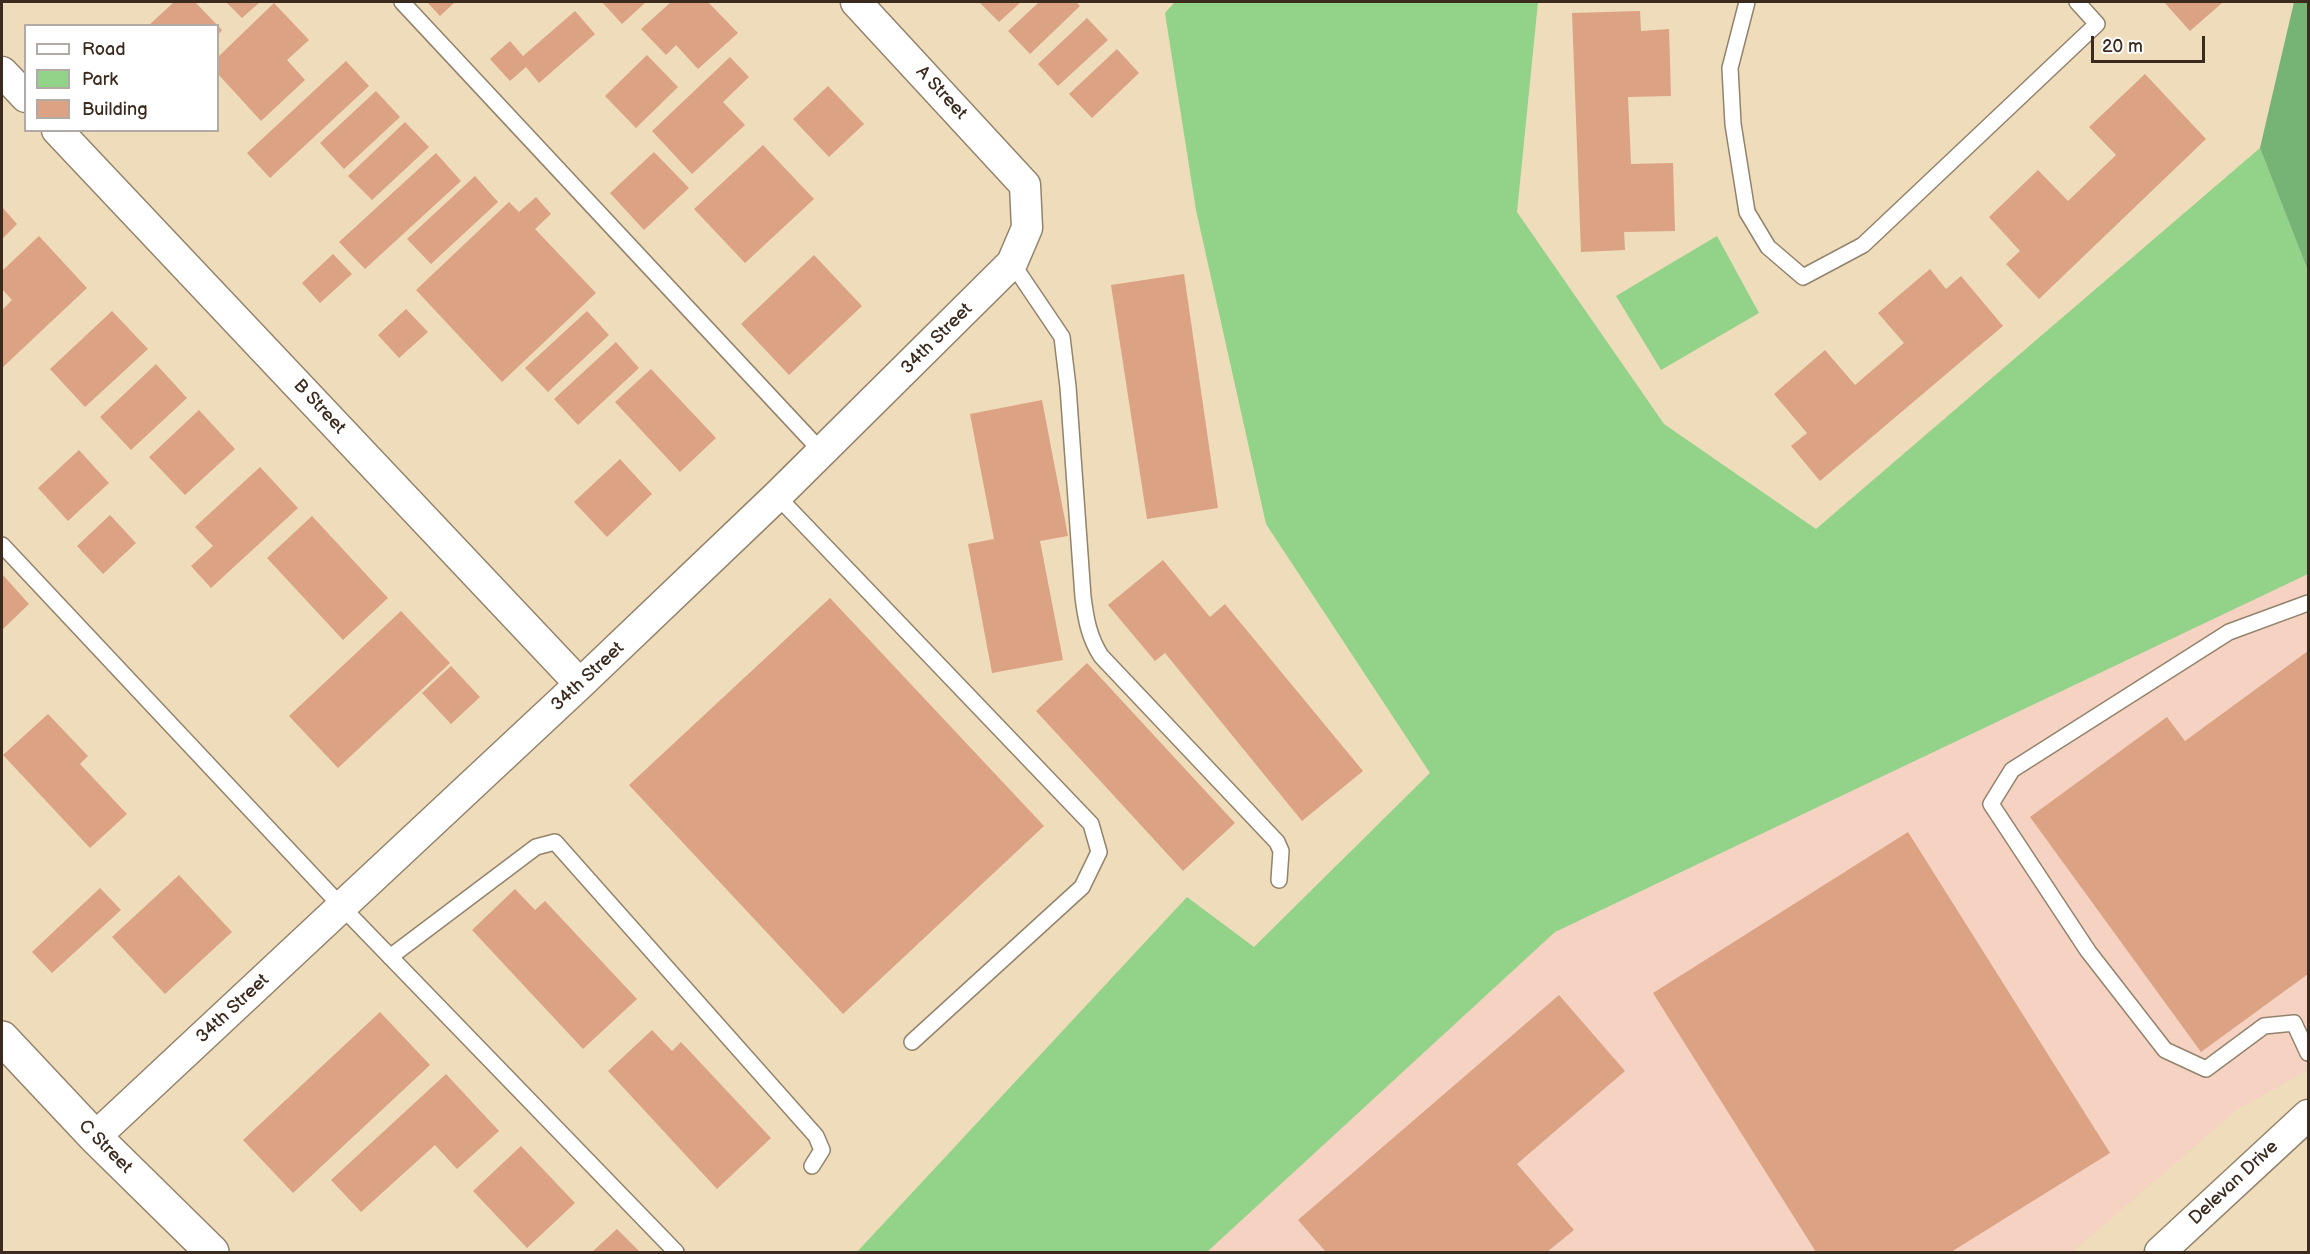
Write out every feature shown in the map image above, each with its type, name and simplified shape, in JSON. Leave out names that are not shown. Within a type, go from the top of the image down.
[{"type":"street","name":"A Street","points":[[856,2],[1025,184]]},
{"type":"street","points":[[2,72],[24,95]]},
{"type":"street","name":"B Street","points":[[59,132],[580,684]]},
{"type":"street","name":"34th Street","points":[[95,1137],[580,684],[777,496],[1012,263],[1027,228],[1025,184]]},
{"type":"street","name":"C Street","points":[[2,1038],[95,1137],[212,1252]]},
{"type":"street","name":"Delevan Drive","points":[[2160,1252],[2308,1115]]},
{"type":"lane","points":[[402,2],[822,452]]},
{"type":"lane","points":[[1747,2],[1730,68],[1733,124],[1747,212],[1768,247],[1803,277],[1863,245],[2097,24],[2077,2]]},
{"type":"lane","points":[[1012,263],[1062,337],[1068,387],[1083,597],[1086,626],[1090,636],[1101,657],[1277,842],[1281,851],[1279,880]]},
{"type":"lane","points":[[777,496],[1091,824],[1099,852],[1082,887],[912,1042]]},
{"type":"lane","points":[[2,545],[342,907],[676,1252]]},
{"type":"lane","points":[[2308,603],[2229,632],[2012,770],[1991,804],[2088,951],[2165,1050],[2206,1068],[2264,1026],[2294,1023],[2308,1053]]},
{"type":"lane","points":[[390,957],[536,847],[555,842],[816,1136],[822,1150],[812,1166]]},
{"type":"shaded area","points":[[2308,574],[2308,1070],[2238,1109],[2075,1250],[2070,1252],[1207,1252],[1555,932]]},
{"type":"green space","points":[[1175,2],[1538,2],[1517,212],[1664,424],[1816,529],[2260,148],[2308,271],[2308,574],[1555,932],[1207,1252],[857,1252],[1187,897],[1254,947],[1430,773],[1266,524],[1196,210],[1165,13]]},
{"type":"green space","points":[[2294,2],[2308,2],[2308,271],[2260,148]]},
{"type":"green space","points":[[1717,236],[1759,313],[1661,370],[1616,296]]},
{"type":"building","points":[[174,2],[195,2],[216,24],[150,24]]},
{"type":"building","points":[[226,2],[260,2],[242,18]]},
{"type":"building","points":[[427,2],[455,2],[440,16]]},
{"type":"building","points":[[602,2],[646,2],[622,24]]},
{"type":"building","points":[[671,2],[708,2],[738,33],[698,69],[676,45],[666,55],[641,29]]},
{"type":"building","points":[[979,2],[1021,2],[999,22]]},
{"type":"building","points":[[1039,2],[1076,2],[1080,6],[1030,54],[1008,31]]},
{"type":"building","points":[[2164,2],[2223,2],[2190,31]]},
{"type":"building","points":[[274,3],[309,40],[287,60],[305,80],[261,121],[219,75],[219,56]]},
{"type":"building","points":[[575,11],[595,34],[539,83],[526,67],[510,81],[490,59],[510,41],[523,56]]},
{"type":"building","points":[[1640,11],[1641,31],[1669,29],[1671,96],[1628,97],[1631,164],[1673,163],[1675,231],[1624,232],[1625,250],[1581,252],[1572,13]]},
{"type":"building","points":[[1087,18],[1108,40],[1058,86],[1038,64]]},
{"type":"building","points":[[1117,49],[1139,73],[1092,118],[1069,94]]},
{"type":"building","points":[[647,55],[678,87],[636,128],[605,96]]},
{"type":"building","points":[[730,57],[749,77],[723,102],[745,125],[692,174],[652,131]]},
{"type":"building","points":[[346,61],[369,86],[270,178],[247,153]]},
{"type":"building","points":[[2145,74],[2206,139],[2039,299],[2006,264],[2020,251],[1989,217],[2038,170],[2068,201],[2116,155],[2089,127]]},
{"type":"building","points":[[828,86],[864,124],[829,157],[793,119]]},
{"type":"building","points":[[376,91],[400,117],[344,169],[320,143]]},
{"type":"building","points":[[405,122],[429,147],[372,200],[348,176]]},
{"type":"building","points":[[763,145],[814,199],[745,263],[694,209]]},
{"type":"building","points":[[654,152],[689,188],[644,230],[610,193]]},
{"type":"building","points":[[436,153],[461,181],[365,269],[339,242]]},
{"type":"building","points":[[475,176],[498,202],[431,264],[407,239]]},
{"type":"building","points":[[536,197],[551,214],[535,229],[596,293],[502,382],[416,290],[509,202],[519,212]]},
{"type":"building","points":[[2,207],[17,224],[2,239]]},
{"type":"building","points":[[39,236],[87,288],[2,368],[2,310],[12,300],[2,289],[2,271]]},
{"type":"building","points":[[333,254],[352,274],[320,303],[302,283]]},
{"type":"building","points":[[814,255],[862,306],[789,375],[741,324]]},
{"type":"building","points":[[1930,269],[1946,289],[1961,276],[2003,326],[1820,481],[1791,446],[1807,433],[1774,394],[1825,350],[1855,385],[1904,343],[1878,313]]},
{"type":"building","points":[[1184,274],[1218,508],[1147,519],[1111,285]]},
{"type":"building","points":[[406,309],[428,332],[399,358],[378,335]]},
{"type":"building","points":[[112,311],[148,349],[85,407],[50,369]]},
{"type":"building","points":[[587,311],[609,335],[548,392],[525,368]]},
{"type":"building","points":[[616,342],[639,368],[578,425],[554,399]]},
{"type":"building","points":[[156,364],[187,398],[131,450],[100,417]]},
{"type":"building","points":[[651,369],[716,438],[680,472],[615,402]]},
{"type":"building","points":[[1042,400],[1068,536],[1040,541],[1063,660],[992,673],[968,544],[994,539],[970,414]]},
{"type":"building","points":[[199,410],[235,449],[185,495],[149,457]]},
{"type":"building","points":[[79,450],[109,483],[68,521],[38,488]]},
{"type":"building","points":[[620,459],[652,494],[607,537],[574,502]]},
{"type":"building","points":[[260,467],[298,508],[211,588],[191,566],[213,546],[195,527]]},
{"type":"building","points":[[110,515],[136,543],[103,574],[77,546]]},
{"type":"building","points":[[312,516],[388,598],[343,640],[267,558]]},
{"type":"building","points":[[1163,560],[1210,617],[1225,604],[1363,771],[1302,821],[1165,653],[1155,661],[1108,605]]},
{"type":"building","points":[[2,574],[29,604],[2,630]]},
{"type":"building","points":[[830,598],[1044,826],[843,1014],[629,785]]},
{"type":"building","points":[[401,611],[450,663],[338,768],[289,716]]},
{"type":"building","points":[[2308,651],[2308,974],[2201,1052],[2030,817],[2167,717],[2185,741]]},
{"type":"building","points":[[1087,663],[1235,823],[1183,871],[1036,711]]},
{"type":"building","points":[[451,666],[480,697],[451,724],[422,693]]},
{"type":"building","points":[[48,714],[88,756],[80,764],[127,814],[90,848],[3,755]]},
{"type":"building","points":[[1908,832],[2110,1153],[1951,1252],[1816,1252],[1653,993]]},
{"type":"building","points":[[179,875],[232,932],[165,994],[112,937]]},
{"type":"building","points":[[100,888],[121,910],[52,973],[32,952]]},
{"type":"building","points":[[515,889],[535,910],[545,901],[637,999],[583,1049],[472,930]]},
{"type":"building","points":[[1559,995],[1625,1071],[1517,1164],[1574,1230],[1547,1252],[1326,1252],[1298,1220]]},
{"type":"building","points":[[380,1012],[430,1065],[293,1193],[243,1140]]},
{"type":"building","points":[[652,1030],[672,1051],[681,1042],[771,1138],[717,1189],[608,1071]]},
{"type":"building","points":[[446,1074],[499,1131],[457,1169],[435,1145],[361,1212],[331,1180]]},
{"type":"building","points":[[521,1146],[575,1203],[527,1248],[473,1191]]},
{"type":"building","points":[[617,1229],[640,1252],[592,1252]]}]
